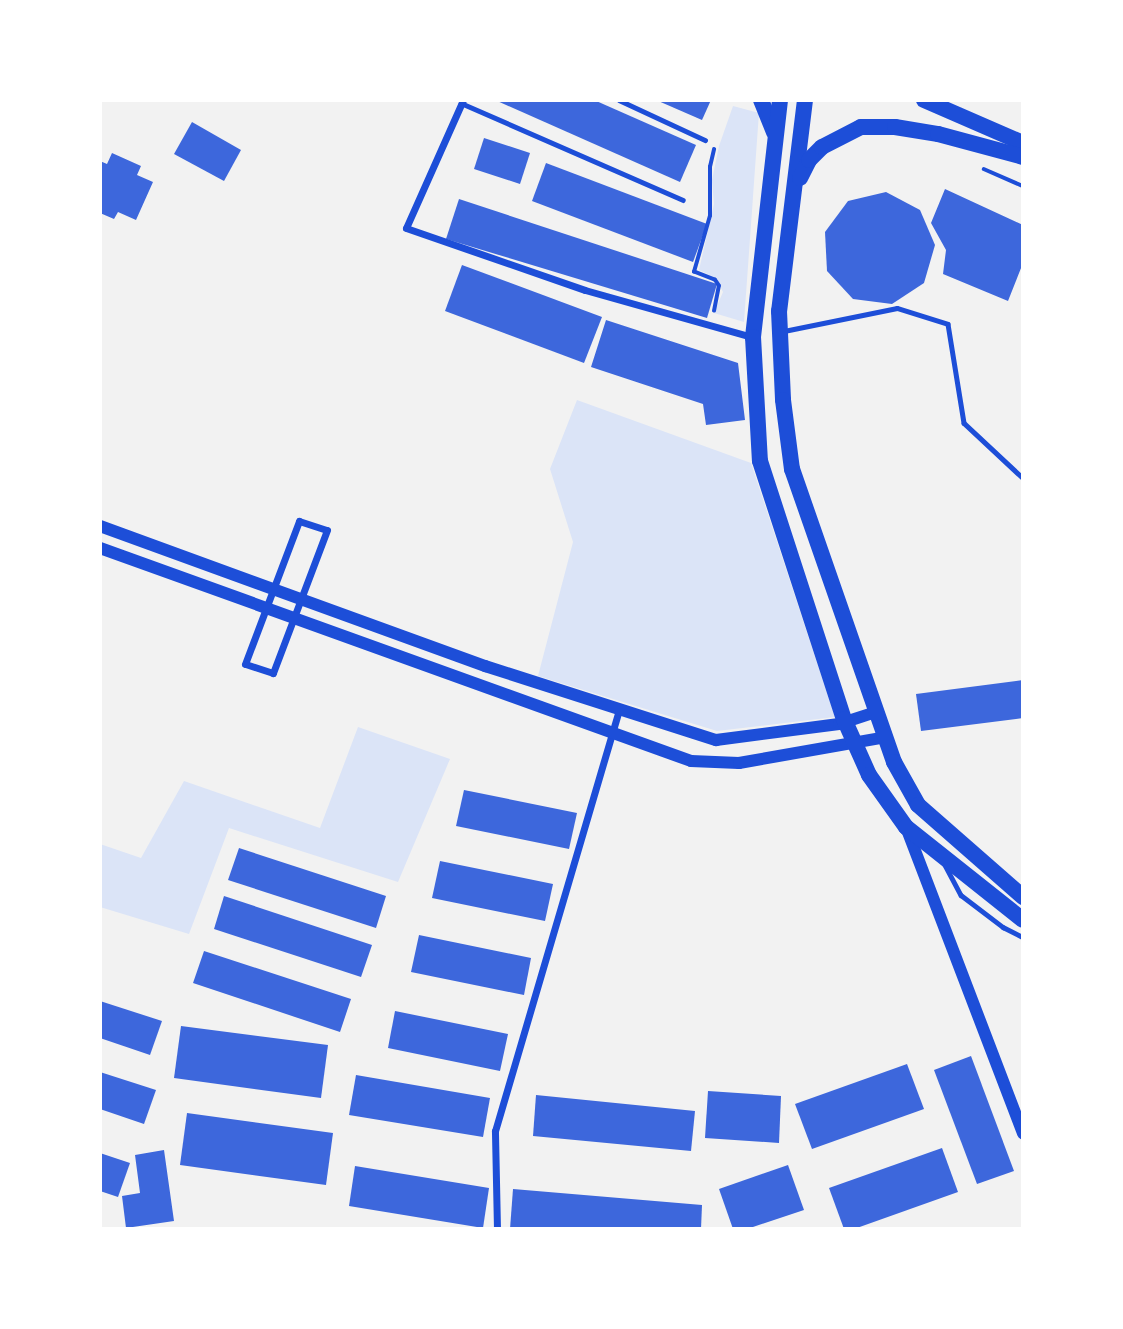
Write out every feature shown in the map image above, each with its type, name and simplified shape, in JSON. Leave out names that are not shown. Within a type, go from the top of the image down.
[{"type":"main road","points":[[761,100],[776,137]]},
{"type":"main road","points":[[780,100],[753,338],[760,461],[845,722],[869,775],[906,827],[1023,920]]},
{"type":"main road","points":[[805,100],[779,311],[783,400],[792,470],[894,762],[918,805],[1023,897]]},
{"type":"main road","points":[[923,100],[1023,143]]},
{"type":"main road","points":[[794,190],[809,160],[822,147],[861,127],[895,127],[1023,157]]},
{"type":"street","points":[[462,101],[406,228],[585,290],[753,338]]},
{"type":"street","points":[[299,521],[327,530],[301,599],[273,673],[245,664],[299,521]]},
{"type":"street","points":[[100,526],[485,666],[716,740],[845,722],[877,712]]},
{"type":"street","points":[[100,548],[691,761],[739,763],[856,745],[886,737]]},
{"type":"street","points":[[497,1229],[495,1131],[619,709]]},
{"type":"street","points":[[906,827],[1023,1133]]},
{"type":"lane","points":[[619,100],[705,140]]},
{"type":"lane","points":[[462,101],[683,200]]},
{"type":"lane","points":[[779,332],[897,308],[948,324],[964,423],[1023,478]]},
{"type":"lane","points":[[938,852],[961,895],[1003,927],[1023,937]]},
{"type":"path","points":[[705,140],[715,143],[710,167],[712,200],[705,239],[694,272],[715,280],[719,286],[710,326]]},
{"type":"path","points":[[984,169],[1023,186]]},
{"type":"shaded area","points":[[733,106],[759,113],[744,322],[714,313],[723,292],[716,278],[699,270],[714,204],[712,180],[719,146]]},
{"type":"shaded area","points":[[577,400],[751,463],[835,717],[717,731],[538,676],[573,542],[550,469]]},
{"type":"shaded area","points":[[358,727],[450,759],[398,882],[229,828],[189,934],[100,907],[100,844],[141,858],[184,781],[320,828]]},
{"type":"building","points":[[495,100],[594,100],[696,145],[680,182]]},
{"type":"building","points":[[656,100],[711,100],[702,120]]},
{"type":"building","points":[[192,122],[241,150],[224,181],[174,154]]},
{"type":"building","points":[[484,138],[530,153],[520,184],[474,169]]},
{"type":"building","points":[[112,153],[141,166],[137,175],[153,182],[136,220],[118,212],[114,219],[100,213],[100,161],[107,164]]},
{"type":"building","points":[[546,163],[707,224],[693,262],[532,201]]},
{"type":"building","points":[[945,189],[1023,225],[1023,263],[1008,301],[943,274],[946,250],[931,223]]},
{"type":"building","points":[[886,192],[920,210],[935,245],[924,283],[892,304],[853,299],[827,271],[825,232],[848,201]]},
{"type":"building","points":[[459,199],[717,284],[707,318],[446,239]]},
{"type":"building","points":[[462,265],[602,317],[584,363],[445,311]]},
{"type":"building","points":[[606,320],[738,363],[745,420],[706,425],[703,404],[591,367]]},
{"type":"building","points":[[1023,680],[1023,718],[921,731],[916,694]]},
{"type":"building","points":[[464,790],[577,813],[569,849],[456,826]]},
{"type":"building","points":[[239,848],[386,896],[376,928],[228,880]]},
{"type":"building","points":[[440,861],[553,884],[545,921],[432,898]]},
{"type":"building","points":[[224,896],[372,945],[361,977],[214,929]]},
{"type":"building","points":[[419,935],[531,958],[524,995],[411,972]]},
{"type":"building","points":[[204,951],[351,999],[340,1032],[193,983]]},
{"type":"building","points":[[100,1001],[162,1021],[150,1055],[100,1038]]},
{"type":"building","points":[[395,1011],[508,1034],[500,1071],[388,1048]]},
{"type":"building","points":[[181,1026],[328,1045],[321,1098],[174,1078]]},
{"type":"building","points":[[971,1056],[1014,1171],[977,1184],[934,1070]]},
{"type":"building","points":[[907,1064],[924,1109],[812,1149],[795,1104]]},
{"type":"building","points":[[100,1072],[156,1090],[144,1124],[100,1109]]},
{"type":"building","points":[[356,1075],[490,1098],[483,1137],[349,1115]]},
{"type":"building","points":[[708,1091],[781,1096],[779,1143],[705,1138]]},
{"type":"building","points":[[536,1095],[695,1111],[691,1151],[533,1136]]},
{"type":"building","points":[[187,1113],[333,1133],[326,1185],[180,1165]]},
{"type":"building","points":[[942,1148],[958,1192],[854,1229],[844,1229],[829,1188]]},
{"type":"building","points":[[164,1150],[174,1221],[126,1228],[122,1196],[140,1193],[135,1155]]},
{"type":"building","points":[[100,1153],[130,1163],[118,1197],[100,1191]]},
{"type":"building","points":[[788,1165],[804,1210],[747,1229],[733,1229],[719,1189]]},
{"type":"building","points":[[355,1166],[489,1188],[483,1228],[349,1206]]},
{"type":"building","points":[[513,1189],[702,1205],[701,1229],[510,1229]]}]
